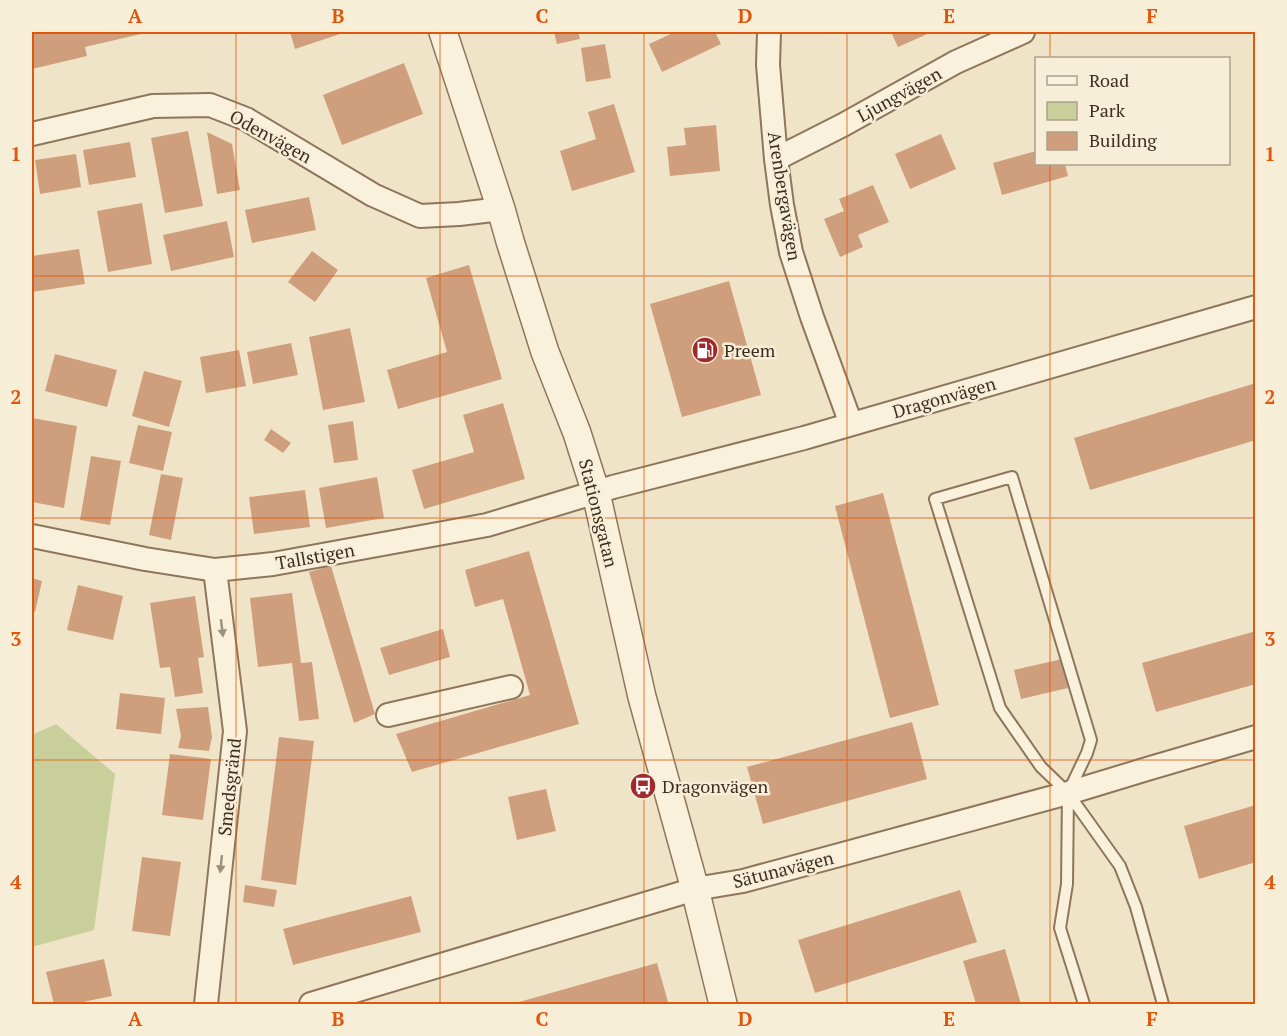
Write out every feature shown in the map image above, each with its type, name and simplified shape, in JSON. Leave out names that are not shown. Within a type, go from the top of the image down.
[{"type":"street","name":"Stationsgatan","points":[[443,32],[501,208],[545,352],[577,433],[596,493],[642,697],[695,889],[723,1005]]},
{"type":"street","name":"Arenbergavägen","points":[[769,32],[768,65],[776,159],[791,252],[851,424]]},
{"type":"street","name":"Ljungvägen","points":[[776,159],[843,125],[956,62],[1023,32]]},
{"type":"street","name":"Odenvägen","points":[[32,134],[153,106],[210,105],[246,119],[373,195],[420,216],[459,214],[501,208]]},
{"type":"street","name":"Dragonvägen","points":[[596,493],[804,438],[1256,307]]},
{"type":"street","name":"Tallstigen","points":[[32,536],[145,559],[215,570],[273,564],[487,525],[596,493]]},
{"type":"street","name":"Smedsgränd","points":[[206,1005],[235,731],[215,570]]},
{"type":"street","points":[[388,715],[511,687]]},
{"type":"street","name":"Sätunavägen","points":[[311,1005],[695,889],[743,881],[1068,793],[1256,737]]},
{"type":"lane","points":[[1084,1005],[1060,928],[1067,884],[1068,793],[1088,753],[1091,740],[1012,477],[935,499],[1000,708],[1041,767],[1068,793],[1120,866],[1136,908],[1163,1005]]},
{"type":"green space","points":[[56,724],[115,774],[94,930],[32,947],[32,735]]},
{"type":"building","points":[[32,32],[140,32],[141,34],[85,47],[87,56],[32,69]]},
{"type":"building","points":[[290,32],[346,32],[295,49]]},
{"type":"building","points":[[554,32],[578,32],[580,39],[557,44]]},
{"type":"building","points":[[675,32],[715,32],[721,44],[662,72],[649,44]]},
{"type":"building","points":[[891,32],[932,32],[898,47]]},
{"type":"building","points":[[605,44],[611,78],[586,82],[581,48]]},
{"type":"building","points":[[404,63],[423,114],[342,145],[323,95]]},
{"type":"building","points":[[614,104],[635,172],[572,191],[560,151],[596,139],[588,112]]},
{"type":"building","points":[[716,125],[720,171],[670,176],[667,147],[686,145],[684,128]]},
{"type":"building","points":[[188,131],[203,206],[165,213],[151,138]]},
{"type":"building","points":[[207,132],[232,144],[240,190],[217,194]]},
{"type":"building","points":[[941,134],[956,169],[910,189],[895,154]]},
{"type":"building","points":[[130,142],[136,177],[89,185],[83,150]]},
{"type":"building","points":[[1035,151],[1035,165],[1065,165],[1068,176],[1002,195],[993,163]]},
{"type":"building","points":[[76,154],[81,187],[40,194],[35,160]]},
{"type":"building","points":[[873,185],[889,222],[858,235],[863,247],[840,257],[824,219],[844,211],[839,199]]},
{"type":"building","points":[[309,197],[316,230],[252,243],[245,210]]},
{"type":"building","points":[[142,203],[152,264],[108,272],[97,211]]},
{"type":"building","points":[[227,221],[234,257],[171,271],[163,235]]},
{"type":"building","points":[[79,249],[85,284],[32,292],[32,256]]},
{"type":"building","points":[[312,251],[338,270],[315,302],[288,282]]},
{"type":"building","points":[[469,265],[502,379],[398,409],[387,370],[447,352],[426,278]]},
{"type":"building","name":"Preem","points":[[729,281],[761,395],[682,417],[650,304]]},
{"type":"building","points":[[350,328],[365,402],[323,410],[309,337]]},
{"type":"building","points":[[291,343],[298,375],[253,384],[247,352]]},
{"type":"building","points":[[239,350],[246,386],[206,393],[200,357]]},
{"type":"building","points":[[55,354],[117,370],[107,407],[45,391]]},
{"type":"building","points":[[144,371],[182,381],[169,427],[132,416]]},
{"type":"building","points":[[1256,383],[1256,440],[1090,490],[1074,438]]},
{"type":"building","points":[[503,403],[525,479],[424,509],[412,470],[474,452],[463,415]]},
{"type":"building","points":[[32,418],[77,426],[64,508],[32,502]]},
{"type":"building","points":[[353,421],[358,460],[334,463],[328,425]]},
{"type":"building","points":[[138,425],[172,432],[163,471],[129,463]]},
{"type":"building","points":[[271,429],[291,443],[283,453],[264,440]]},
{"type":"building","points":[[91,456],[121,461],[110,525],[80,520]]},
{"type":"building","points":[[161,474],[183,478],[171,540],[149,535]]},
{"type":"building","points":[[377,477],[384,518],[326,528],[319,488]]},
{"type":"building","points":[[305,490],[310,527],[254,534],[249,497]]},
{"type":"building","points":[[883,493],[939,705],[890,718],[835,506]]},
{"type":"building","points":[[529,551],[579,724],[412,772],[396,734],[530,695],[503,599],[475,607],[465,570]]},
{"type":"building","points":[[331,566],[375,714],[354,723],[309,572]]},
{"type":"building","points":[[32,578],[42,581],[35,612],[32,611]]},
{"type":"building","points":[[78,585],[123,596],[113,640],[67,630]]},
{"type":"building","points":[[292,593],[301,663],[312,662],[319,719],[299,721],[292,663],[258,667],[250,598]]},
{"type":"building","points":[[195,596],[204,657],[198,658],[203,693],[175,697],[170,667],[160,668],[150,603]]},
{"type":"building","points":[[443,629],[450,657],[389,675],[380,648]]},
{"type":"building","points":[[1256,631],[1256,684],[1156,712],[1142,663]]},
{"type":"building","points":[[1062,659],[1068,688],[1021,699],[1014,670]]},
{"type":"building","points":[[120,693],[165,698],[161,734],[116,729]]},
{"type":"building","points":[[208,707],[212,737],[209,751],[178,748],[181,736],[176,709]]},
{"type":"building","points":[[912,722],[927,779],[763,824],[747,767]]},
{"type":"building","points":[[279,737],[314,741],[296,885],[261,880]]},
{"type":"building","points":[[170,754],[211,759],[203,820],[162,815]]},
{"type":"building","points":[[546,789],[556,831],[517,840],[508,797]]},
{"type":"building","points":[[1256,805],[1256,862],[1199,879],[1184,826]]},
{"type":"building","points":[[142,857],[181,862],[170,936],[132,931]]},
{"type":"building","points":[[245,885],[277,890],[274,907],[243,902]]},
{"type":"building","points":[[960,890],[977,942],[815,993],[798,940]]},
{"type":"building","points":[[411,896],[421,932],[293,965],[283,929]]},
{"type":"building","points":[[1005,949],[1021,1004],[976,1004],[963,961]]},
{"type":"building","points":[[104,959],[112,996],[73,1004],[54,1004],[46,972]]},
{"type":"building","points":[[657,963],[668,1002],[658,1004],[512,1004]]},
{"type":"place","name":"Preem","points":[[705,350]]},
{"type":"place","name":"Dragonvägen","points":[[643,786]]}]
